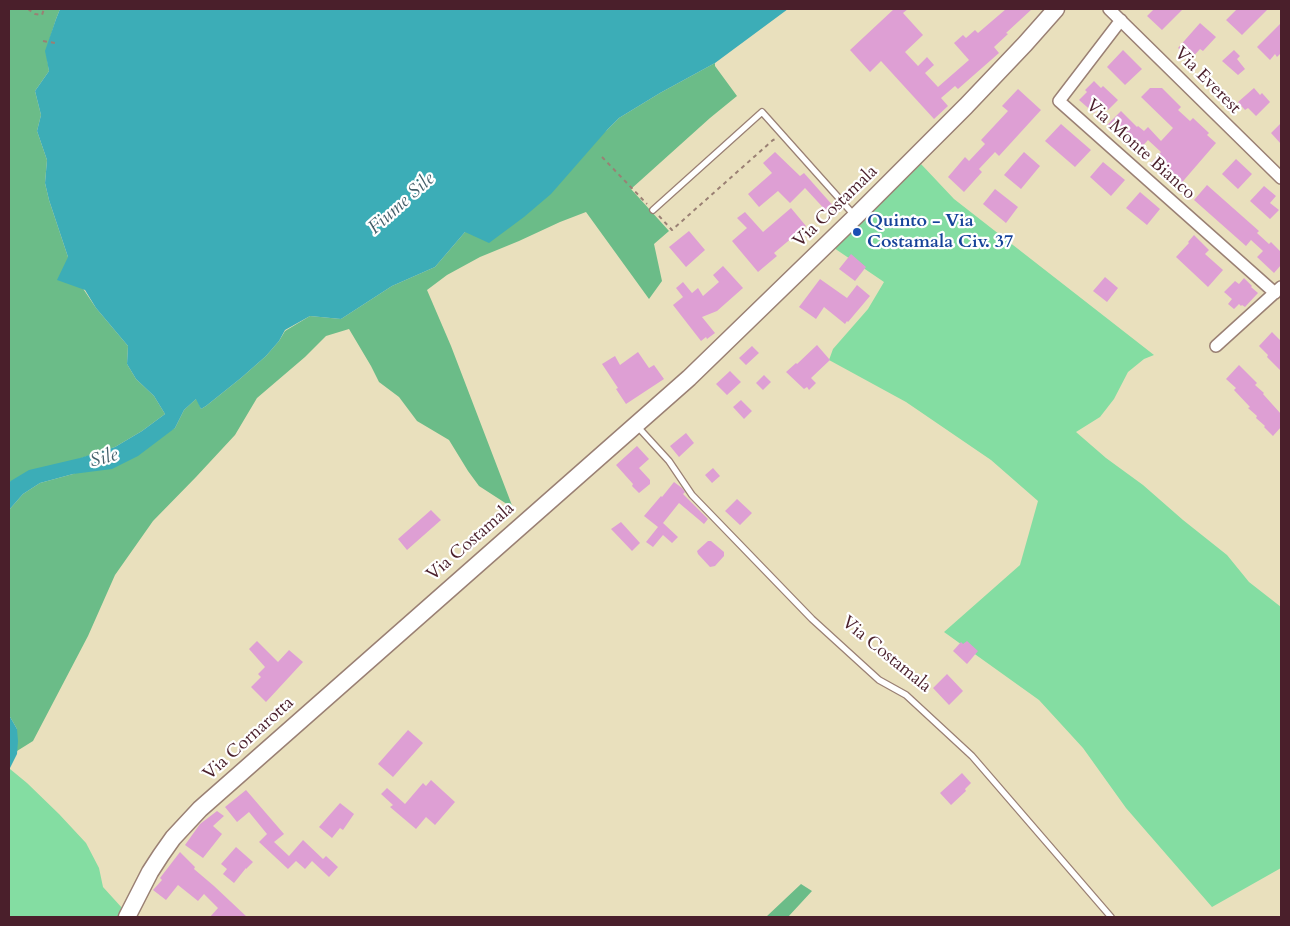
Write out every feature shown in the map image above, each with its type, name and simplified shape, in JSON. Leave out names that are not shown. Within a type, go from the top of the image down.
[{"type":"main road","name":"Via Costamala","points":[[423,611],[689,378],[966,106],[1056,9]]},
{"type":"main road","name":"Via Cornarotta","points":[[127,917],[150,872],[173,838],[187,822],[423,611]]},
{"type":"street","name":"Via Everest","points":[[1109,9],[1281,178]]},
{"type":"street","name":"Via Monte Bianco","points":[[1121,20],[1059,101],[1278,290],[1216,346]]},
{"type":"lane","points":[[653,210],[762,112],[856,216]]},
{"type":"lane","name":"Via Costamala","points":[[636,424],[668,461],[692,495],[812,619],[879,680],[906,695],[972,756],[1111,917]]},
{"type":"path","points":[[28,9],[42,16],[44,9]]},
{"type":"path","points":[[43,41],[55,43]]},
{"type":"green space","points":[[9,9],[60,9],[46,51],[49,71],[35,91],[41,115],[37,131],[47,160],[45,183],[49,200],[68,257],[84,290],[96,308],[128,346],[127,364],[136,379],[154,396],[165,414],[142,431],[115,447],[9,482]]},
{"type":"green space","points":[[715,63],[715,66],[737,96],[631,189],[669,231],[654,244],[662,281],[649,299],[586,212],[480,257],[447,275],[427,290],[451,346],[513,508],[479,486],[449,440],[417,421],[399,397],[379,382],[349,329],[326,336],[305,357],[257,398],[235,435],[153,521],[115,575],[88,636],[33,741],[17,751],[17,729],[9,715],[9,510],[23,494],[40,483],[73,474],[175,428],[184,410],[197,398],[201,409],[206,406],[266,356],[285,331],[310,316],[341,319],[392,286],[435,267],[465,232],[607,130],[619,118]]},
{"type":"green space","points":[[921,164],[954,199],[1154,355],[1144,359],[1128,372],[1114,399],[1100,417],[1076,432],[1227,555],[1249,582],[1281,607],[1281,868],[1212,907],[1126,808],[1083,748],[1039,700],[944,632],[1020,565],[1038,501],[991,460],[906,402],[829,360],[833,349],[868,309],[884,282],[834,248]]},
{"type":"green space","points":[[10,769],[59,814],[86,843],[99,868],[103,887],[123,909],[119,917],[9,917]]},
{"type":"green space","points":[[801,884],[812,891],[788,917],[766,917]]},
{"type":"water","points":[[60,9],[788,9],[715,63],[619,118],[551,194],[489,243],[465,232],[435,267],[392,286],[341,319],[310,316],[285,330],[279,341],[266,356],[206,406],[201,409],[196,399],[184,410],[175,428],[138,456],[112,469],[73,474],[40,483],[23,494],[9,510],[9,482],[29,470],[80,458],[115,447],[142,431],[165,414],[154,396],[136,379],[127,364],[128,346],[96,308],[85,290],[57,280],[68,257],[45,183],[47,160],[37,131],[41,115],[35,91],[49,71],[45,51]]},
{"type":"water","points":[[9,715],[17,729],[18,741],[17,754],[9,770]]},
{"type":"building","points":[[894,9],[908,9],[903,13],[923,35],[905,52],[918,66],[927,57],[934,65],[925,73],[938,87],[969,60],[954,43],[963,35],[966,38],[975,30],[978,33],[1006,9],[1032,9],[994,47],[999,53],[958,89],[955,86],[941,98],[948,106],[934,119],[881,61],[870,72],[850,50]]},
{"type":"building","points":[[1154,9],[1183,9],[1162,30],[1147,16]]},
{"type":"building","points":[[1237,9],[1268,9],[1242,35],[1226,20]]},
{"type":"building","points":[[1200,23],[1216,37],[1203,51],[1200,49],[1191,59],[1178,48]]},
{"type":"building","points":[[1281,23],[1281,53],[1277,57],[1275,54],[1270,60],[1257,47]]},
{"type":"building","points":[[1123,50],[1142,69],[1125,85],[1107,67]]},
{"type":"building","points":[[1234,50],[1240,56],[1237,59],[1245,69],[1238,75],[1222,61]]},
{"type":"building","points":[[1094,81],[1101,88],[1103,86],[1118,100],[1108,110],[1102,104],[1094,113],[1079,100]]},
{"type":"building","points":[[1150,88],[1162,88],[1181,107],[1178,110],[1190,121],[1193,118],[1209,133],[1207,135],[1216,143],[1178,187],[1151,163],[1161,152],[1148,140],[1137,152],[1107,125],[1121,111],[1137,127],[1144,131],[1148,127],[1161,141],[1173,128],[1141,97]]},
{"type":"building","points":[[1254,88],[1260,95],[1262,93],[1270,102],[1256,116],[1248,108],[1245,110],[1238,102]]},
{"type":"building","points":[[1018,89],[1041,110],[999,156],[995,152],[979,169],[982,172],[964,192],[948,177],[965,157],[969,161],[985,144],[981,140],[1008,111],[1002,106]]},
{"type":"building","points":[[1281,123],[1281,144],[1271,133]]},
{"type":"building","points":[[1061,124],[1091,150],[1075,167],[1045,141]]},
{"type":"building","points":[[775,152],[800,176],[804,173],[835,208],[829,214],[805,188],[790,203],[778,191],[759,207],[748,194],[772,173],[763,163]]},
{"type":"building","points":[[1024,152],[1040,166],[1021,189],[1004,175]]},
{"type":"building","points":[[1236,159],[1252,174],[1238,189],[1222,174]]},
{"type":"building","points":[[1103,162],[1125,180],[1111,196],[1090,177]]},
{"type":"building","points":[[1207,185],[1259,231],[1257,233],[1269,244],[1271,242],[1281,252],[1281,265],[1274,273],[1257,257],[1263,251],[1251,240],[1246,246],[1194,200]]},
{"type":"building","points":[[1264,186],[1276,196],[1270,203],[1279,210],[1270,219],[1250,201]]},
{"type":"building","points":[[995,189],[1018,207],[1006,223],[983,204]]},
{"type":"building","points":[[1140,192],[1160,209],[1147,225],[1126,208]]},
{"type":"building","points":[[791,208],[806,226],[774,253],[777,256],[758,272],[732,241],[747,228],[737,218],[745,212],[763,232]]},
{"type":"building","points":[[689,231],[705,250],[686,267],[669,247]]},
{"type":"building","points":[[1194,235],[1209,250],[1205,254],[1223,270],[1208,287],[1176,257]]},
{"type":"building","points":[[851,254],[866,267],[855,281],[839,269]]},
{"type":"building","points":[[723,266],[743,288],[717,311],[702,317],[715,333],[701,341],[673,305],[683,297],[676,288],[683,282],[692,293],[698,288],[703,296],[719,282],[713,275]]},
{"type":"building","points":[[1105,277],[1118,288],[1107,302],[1093,291]]},
{"type":"building","points":[[1244,278],[1258,293],[1245,307],[1239,304],[1234,309],[1228,304],[1232,299],[1224,292],[1235,281],[1239,284]]},
{"type":"building","points":[[820,279],[847,298],[857,285],[870,296],[845,324],[824,307],[816,319],[799,307]]},
{"type":"building","points":[[1272,332],[1281,341],[1281,371],[1259,346]]},
{"type":"building","points":[[817,345],[830,360],[811,378],[816,383],[809,390],[807,387],[804,389],[786,372]]},
{"type":"building","points":[[752,346],[759,353],[746,365],[739,358]]},
{"type":"building","points":[[638,352],[649,368],[654,365],[664,379],[626,404],[602,364],[615,356],[620,365]]},
{"type":"building","points":[[1239,365],[1257,383],[1255,385],[1281,414],[1281,427],[1273,436],[1234,390],[1236,388],[1226,379]]},
{"type":"building","points":[[730,371],[741,382],[727,395],[716,384]]},
{"type":"building","points":[[764,375],[771,382],[763,390],[756,383]]},
{"type":"building","points":[[741,400],[752,411],[744,419],[733,407]]},
{"type":"building","points":[[686,433],[694,443],[679,457],[670,446]]},
{"type":"building","points":[[637,446],[649,459],[639,468],[650,480],[650,484],[639,493],[616,465]]},
{"type":"building","points":[[713,468],[720,476],[712,483],[705,475]]},
{"type":"building","points":[[674,482],[682,488],[685,492],[683,494],[708,519],[704,524],[679,503],[663,523],[678,537],[672,543],[663,535],[653,547],[646,542],[658,527],[644,516]]},
{"type":"building","points":[[737,499],[752,513],[740,525],[725,511]]},
{"type":"building","points":[[431,510],[441,520],[407,550],[398,539]]},
{"type":"building","points":[[621,522],[640,543],[632,551],[611,529]]},
{"type":"building","points":[[708,541],[711,541],[724,552],[724,556],[715,566],[710,567],[697,551]]},
{"type":"building","points":[[257,641],[278,662],[289,650],[303,662],[266,702],[251,687],[261,677],[258,674],[265,667],[249,649]]},
{"type":"building","points":[[967,641],[978,651],[967,664],[953,651],[961,642],[963,644]]},
{"type":"building","points":[[947,674],[963,691],[949,705],[933,688]]},
{"type":"building","points":[[408,730],[423,743],[393,777],[378,764]]},
{"type":"building","points":[[962,773],[971,783],[965,789],[966,791],[951,805],[940,793]]},
{"type":"building","points":[[431,780],[455,802],[435,825],[426,817],[416,829],[390,807],[393,805],[381,794],[387,788],[405,804],[423,783],[426,786]]},
{"type":"building","points":[[246,790],[284,834],[274,842],[289,856],[303,840],[323,859],[326,856],[338,867],[329,877],[312,861],[305,869],[296,861],[288,869],[259,842],[267,834],[249,812],[237,822],[225,807]]},
{"type":"building","points":[[340,803],[354,814],[343,830],[340,828],[332,838],[319,827]]},
{"type":"building","points":[[217,811],[224,816],[213,826],[222,834],[203,858],[185,845],[200,824]]},
{"type":"building","points":[[236,847],[253,862],[234,883],[223,874],[227,869],[221,864]]},
{"type":"building","points":[[180,852],[195,867],[194,869],[247,917],[210,917],[218,908],[204,894],[198,901],[178,885],[166,900],[153,890],[162,880],[160,878]]},
{"type":"place","name":"Quinto - Via Costamala Civ. 37","points":[[857,232]]},
{"type":"water label","name":"Fiume Sile","points":[[402,204]]},
{"type":"water label","name":"Sile","points":[[104,459]]}]
